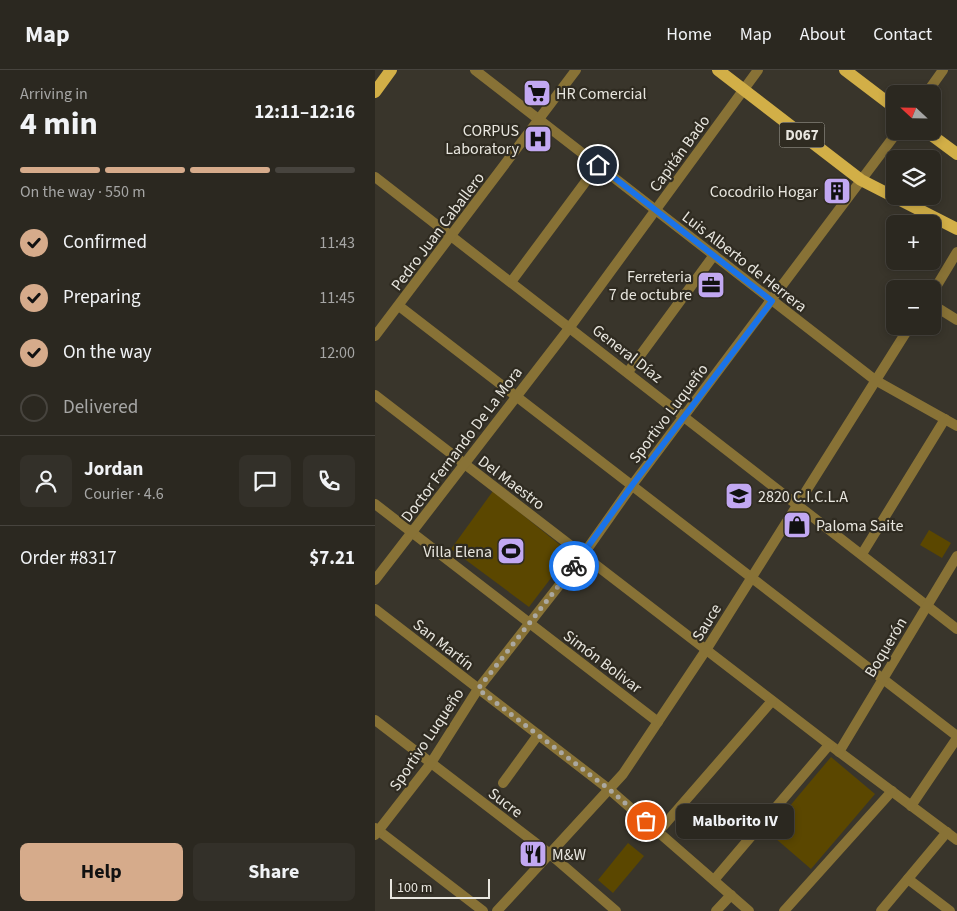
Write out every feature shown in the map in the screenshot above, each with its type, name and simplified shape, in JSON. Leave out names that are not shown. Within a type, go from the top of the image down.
[{"type":"main road","points":[[375,92],[391,70]]},
{"type":"main road","name":"D067","points":[[718,70],[861,180],[957,230]]},
{"type":"main road","points":[[845,70],[886,101]]},
{"type":"main road","points":[[938,140],[957,154]]},
{"type":"street","name":"Luis Alberto de Herrera","points":[[475,70],[875,380],[957,426]]},
{"type":"street","name":"Pedro Juan Caballero","points":[[375,336],[452,237],[576,70]]},
{"type":"street","name":"Capitán Bado","points":[[570,327],[758,70]]},
{"type":"street","points":[[932,85],[943,70]]},
{"type":"street","name":"Sportivo Luqueño","points":[[376,831],[431,763],[478,689],[583,555],[633,484],[891,140]]},
{"type":"street","points":[[511,282],[598,165]]},
{"type":"street","name":"General Díaz","points":[[375,177],[957,629]]},
{"type":"street","points":[[940,280],[957,252]]},
{"type":"street","points":[[628,372],[714,255]]},
{"type":"street","points":[[399,306],[633,484],[957,737],[911,806]]},
{"type":"street","points":[[941,310],[957,320]]},
{"type":"street","name":"Doctor Fernando De La Mora","points":[[375,580],[570,327]]},
{"type":"street","name":"Sauce","points":[[497,911],[610,790],[706,650],[904,335]]},
{"type":"street","name":"Del Maestro","points":[[375,395],[827,744],[957,840]]},
{"type":"street","points":[[862,554],[945,420]]},
{"type":"street","name":"Simón Bolivar","points":[[375,504],[658,722]]},
{"type":"street","name":"Boquerón","points":[[839,752],[957,556]]},
{"type":"street","name":"San Martín","points":[[375,610],[610,790],[749,911]]},
{"type":"street","points":[[658,832],[772,701]]},
{"type":"street","name":"Sucre","points":[[375,720],[550,854],[616,911]]},
{"type":"street","points":[[503,784],[538,735]]},
{"type":"street","points":[[714,880],[827,744]]},
{"type":"street","points":[[784,911],[892,791]]},
{"type":"street","points":[[376,831],[483,911]]},
{"type":"street","points":[[881,911],[947,832]]},
{"type":"street","points":[[909,878],[950,911]]},
{"type":"street","points":[[716,911],[731,895]]},
{"type":"shaded area","name":"Villa Elena","points":[[493,491],[570,553],[529,607],[451,549]]},
{"type":"shaded area","points":[[929,530],[951,543],[942,558],[920,545]]},
{"type":"shaded area","points":[[831,757],[875,794],[811,869],[768,832]]},
{"type":"shaded area","points":[[628,843],[644,856],[613,893],[598,880]]},
{"type":"way so far","points":[[574,566],[478,689],[610,790],[646,821]]},
{"type":"place","name":"HR Comercial","points":[[537,93]]},
{"type":"place","name":"CORPUS Laboratory","points":[[538,139]]},
{"type":"place","name":"Cocodrilo Hogar","points":[[837,191]]},
{"type":"place","name":"Ferreteria 7 de octubre","points":[[711,285]]},
{"type":"place","name":"2820 C.I.C.L.A","points":[[739,496]]},
{"type":"place","name":"Paloma Saite","points":[[797,525]]},
{"type":"place","name":"Villa Elena","points":[[511,551]]},
{"type":"place","name":"Malborito IV","points":[[646,821]]},
{"type":"place","name":"M&W","points":[[533,854]]},
{"type":"route","points":[[574,566],[633,484],[772,301],[598,165]]}]
